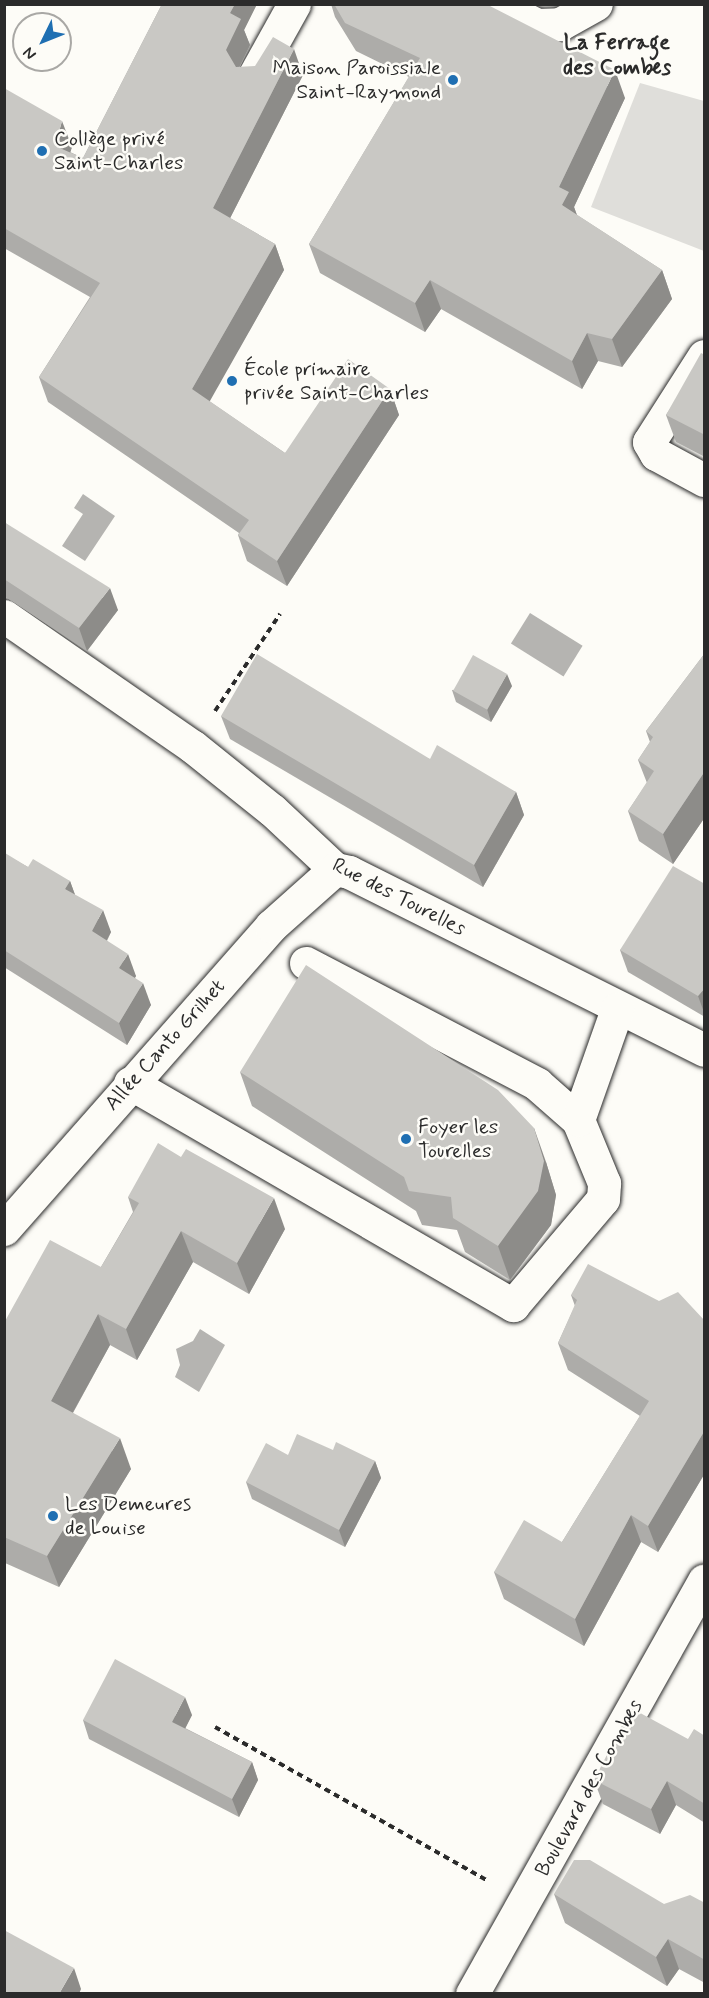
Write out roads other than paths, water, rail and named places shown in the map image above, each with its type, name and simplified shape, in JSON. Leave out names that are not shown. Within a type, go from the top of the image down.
[{"type":"street","points":[[254,76],[294,4]]},
{"type":"street","points":[[496,4],[537,25],[560,24],[596,4]]},
{"type":"street","points":[[705,356],[649,442],[656,454],[705,480]]},
{"type":"street","name":"Rue des Tourelles","points":[[4,616],[192,746],[272,810],[335,869],[349,872],[618,1009],[705,1050]]},
{"type":"street","name":"Allée Canto Grilhet","points":[[4,1229],[130,1083],[300,896],[335,869]]},
{"type":"street","points":[[130,1083],[513,1305],[603,1199],[604,1183],[578,1120],[537,1084],[306,963]]},
{"type":"street","points":[[578,1120],[618,1009]]},
{"type":"street","name":"Boulevard des Combes","points":[[472,1994],[525,1904],[705,1581]]},
{"type":"place","name":"Maison Paroissiale Saint-Raymond","points":[[453,80]]},
{"type":"place","name":"Collège privé Saint-Charles","points":[[42,151]]},
{"type":"place","name":"École primaire privée Saint-Charles","points":[[232,381]]},
{"type":"place","name":"Foyer les Tourelles","points":[[406,1139]]},
{"type":"place","name":"Les Demeures de Louise","points":[[53,1516]]},
{"type":"district","name":"La Ferrage des Combes","points":[[617,56]]}]
